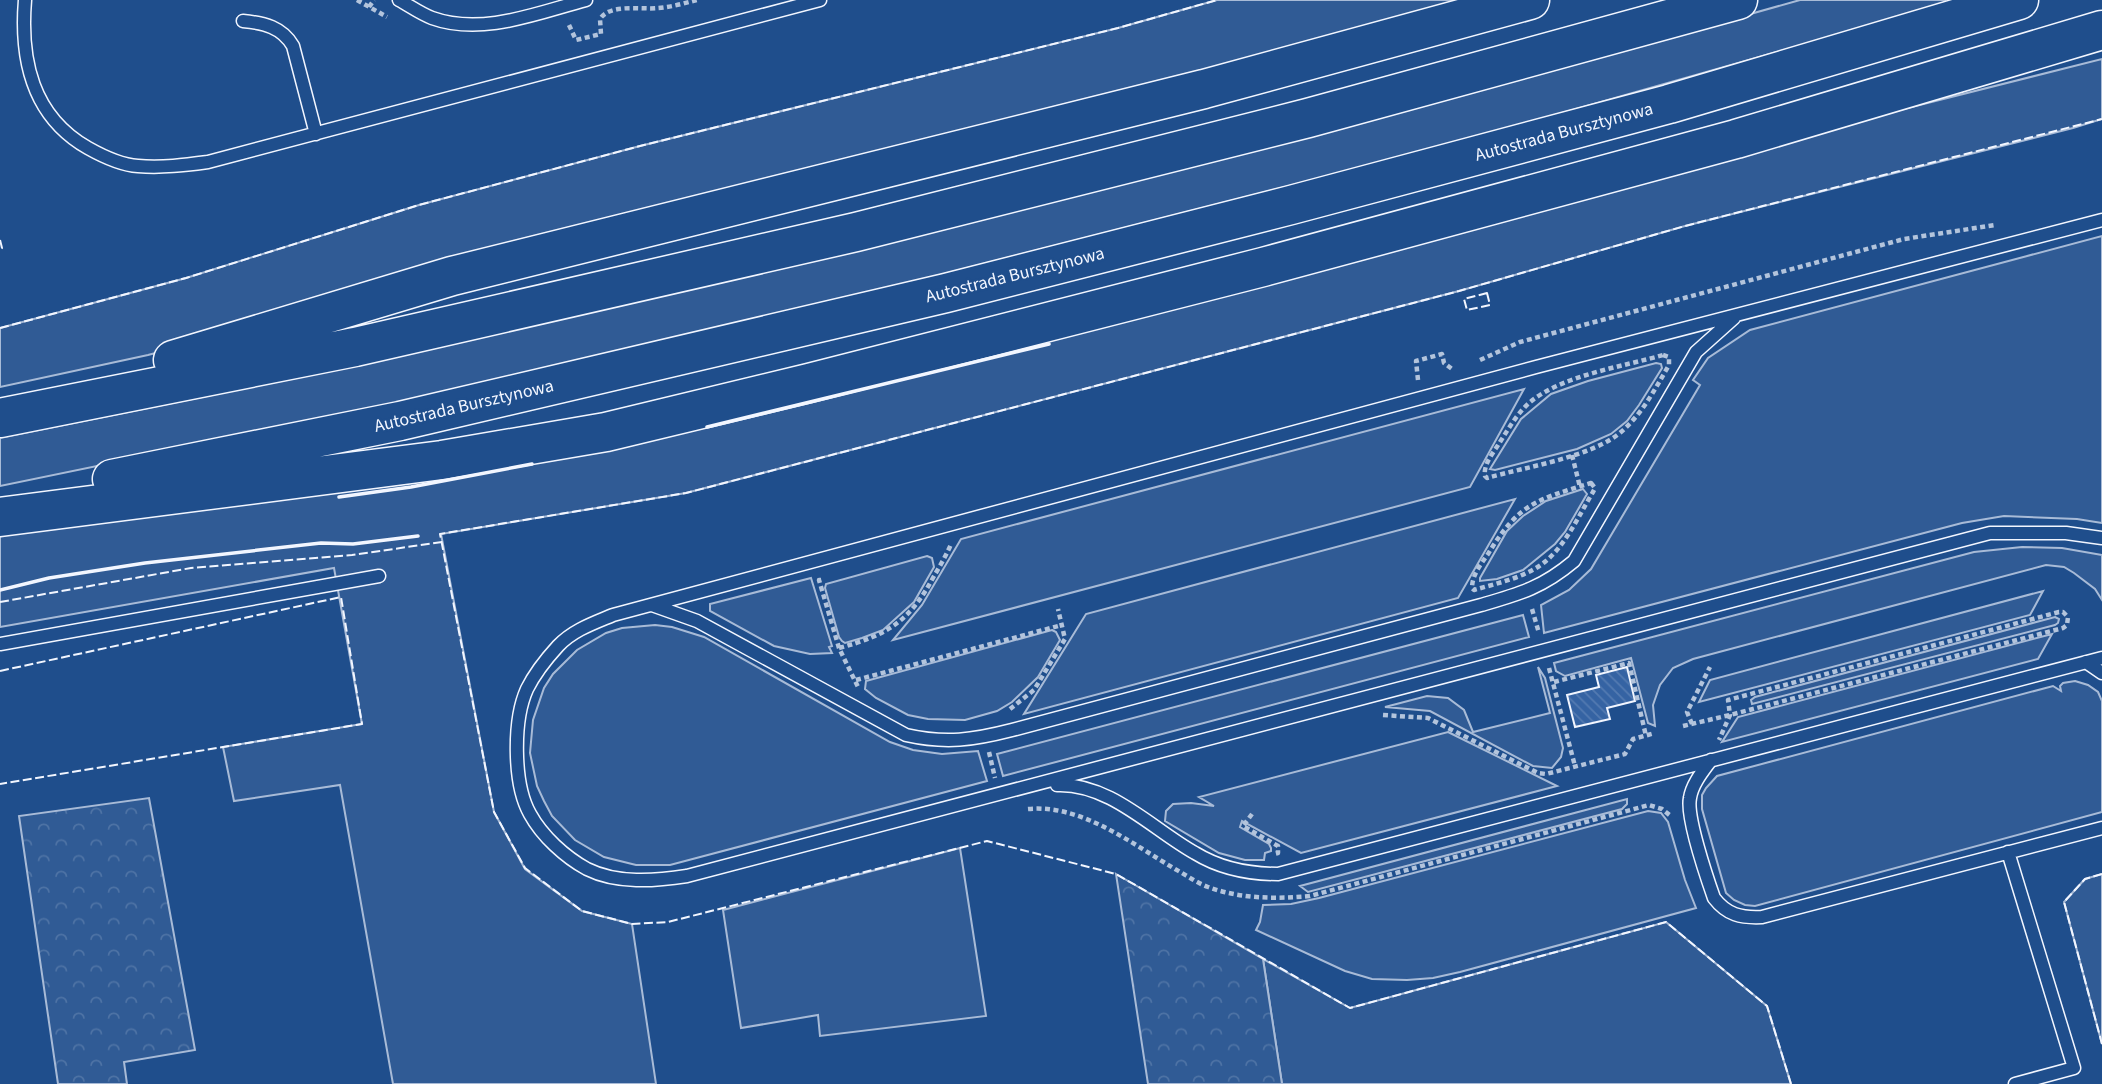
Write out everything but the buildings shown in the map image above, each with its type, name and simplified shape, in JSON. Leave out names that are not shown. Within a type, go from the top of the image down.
[{"type":"highway","points":[[0,405],[204,352],[452,276],[746,201],[978,147],[1530,0]]},
{"type":"highway","points":[[0,418],[355,347],[856,232],[1308,118],[1738,0]]},
{"type":"highway","name":"Autostrada Bursztynowa","points":[[0,502],[400,421],[946,293],[1291,205],[1669,104],[2019,0]]},
{"type":"highway","points":[[0,517],[442,460],[619,429],[822,380],[1277,263],[1736,139],[2102,30]]},
{"type":"lane","points":[[25,0],[23,38],[27,68],[43,108],[76,142],[106,158],[136,166],[174,167],[208,162],[820,0]]},
{"type":"lane","points":[[399,0],[430,18],[457,25],[491,24],[586,0]]},
{"type":"lane","points":[[1949,22],[1987,0]]},
{"type":"lane","points":[[243,21],[273,27],[286,34],[293,46],[316,134]]},
{"type":"lane","points":[[2102,220],[613,615],[582,628],[560,644],[540,668],[527,690],[518,726],[518,762],[529,813],[546,836],[589,870],[625,879],[658,880],[687,876],[1990,533],[2045,532],[2102,538]]},
{"type":"lane","points":[[650,604],[697,621],[906,735],[933,741],[955,742],[1026,727],[1515,596],[1555,577],[1574,561],[1696,352],[1737,315]]},
{"type":"lane","points":[[0,644],[379,576]]},
{"type":"lane","points":[[1036,786],[1071,784],[1089,788],[1197,855],[1232,870],[1278,874],[2102,658]]},
{"type":"lane","points":[[2086,662],[2102,673]]},
{"type":"lane","points":[[1712,760],[1689,798],[1690,813],[1714,898],[1722,909],[1736,916],[1762,917],[2102,828]]},
{"type":"lane","points":[[2008,852],[2074,1068],[2015,1084]]},
{"type":"path","points":[[369,7],[373,0]]},
{"type":"path","points":[[1477,361],[1520,342],[1904,239],[2007,223]]},
{"type":"path","points":[[1412,401],[1408,384],[1415,383],[1418,379],[1416,361],[1442,354],[1447,366],[1459,369]]},
{"type":"path","points":[[1663,355],[1669,357],[1668,365],[1635,418],[1606,442],[1572,455],[1487,478],[1485,476],[1484,471],[1489,460],[1516,416],[1530,402],[1550,389],[1663,355]]},
{"type":"path","points":[[1572,455],[1580,486]]},
{"type":"path","points":[[1591,483],[1595,488],[1562,543],[1546,560],[1522,575],[1475,590],[1472,588],[1473,577],[1509,523],[1524,509],[1544,497],[1580,486],[1591,483]]},
{"type":"path","points":[[839,648],[878,636],[893,627],[921,600],[952,543],[939,547]]},
{"type":"path","points":[[832,577],[818,580],[839,648],[859,691]]},
{"type":"path","points":[[1001,714],[1020,702],[1043,678],[1065,639],[1058,609]]},
{"type":"path","points":[[1683,726],[1730,715],[2063,628],[2067,625],[2067,617],[2063,612],[2059,612],[1728,700],[1730,715]]},
{"type":"path","points":[[856,680],[1062,625]]},
{"type":"path","points":[[1554,682],[1629,663],[1646,736]]},
{"type":"path","points":[[1548,664],[1575,766]]},
{"type":"path","points":[[1692,724],[1687,712],[1710,667]]},
{"type":"path","points":[[1373,716],[1407,715],[1428,718],[1538,773],[1555,772],[1625,754],[1633,739],[1655,733]]},
{"type":"shaded area","points":[[1217,0],[1482,0],[148,355],[0,387],[0,328],[186,278],[419,205],[640,146],[1118,28]]},
{"type":"shaded area","points":[[1800,0],[1945,0],[1946,4],[1453,144],[803,310],[373,409],[0,486],[0,438],[212,395],[1676,35]]},
{"type":"shaded area","points":[[2102,59],[2102,119],[2073,128],[1685,226],[1459,291],[686,493],[441,534],[494,812],[525,869],[582,911],[632,924],[656,1084],[393,1084],[340,785],[234,801],[223,747],[362,724],[334,568],[0,627],[0,536],[46,527],[330,488],[1864,119]]},
{"type":"shaded area","points":[[2102,236],[2102,523],[2077,519],[2004,516],[1962,523],[1544,633],[1541,605],[1569,590],[1591,569],[1700,385],[1693,380],[1708,358],[1750,330]]},
{"type":"shaded area","points":[[1656,363],[1661,364],[1662,368],[1639,405],[1627,421],[1611,434],[1577,449],[1490,469],[1521,419],[1551,394]]},
{"type":"shaded area","points":[[1524,389],[1470,487],[893,640],[922,605],[961,539]]},
{"type":"shaded area","points":[[1583,489],[1587,494],[1555,544],[1523,570],[1497,579],[1480,581],[1507,531],[1523,516],[1546,501]]},
{"type":"shaded area","points":[[1515,499],[1458,598],[1024,714],[1086,614]]},
{"type":"shaded area","points":[[2022,547],[2062,548],[2102,555],[2102,600],[2095,589],[2074,573],[2064,567],[2046,565],[1693,659],[1673,668],[1660,685],[1653,705],[1655,726],[1648,723],[1631,658],[1565,676],[1556,671],[1554,663],[1974,552]]},
{"type":"shaded area","points":[[927,556],[932,558],[934,567],[914,602],[883,630],[845,643],[842,641],[826,584]]},
{"type":"shaded area","points":[[811,578],[832,653],[810,654],[774,646],[710,611],[710,604]]},
{"type":"shaded area","points":[[2043,591],[2030,615],[1699,702],[1710,680]]},
{"type":"shaded area","points":[[1523,615],[1529,637],[1003,776],[997,754]]},
{"type":"shaded area","points":[[2055,617],[2059,619],[2055,625],[1752,704],[1751,700],[1755,697]]},
{"type":"shaded area","points":[[655,625],[672,627],[704,637],[890,742],[913,750],[942,754],[978,751],[987,781],[670,865],[636,865],[604,857],[575,840],[552,816],[544,801],[537,786],[530,753],[533,720],[544,688],[553,674],[577,650],[606,633],[622,628]]},
{"type":"shaded area","points":[[1052,630],[1060,640],[1038,677],[1012,702],[997,711],[965,720],[928,719],[908,715],[865,689],[866,681]]},
{"type":"shaded area","points":[[2052,634],[2038,659],[1722,742],[1738,717]]},
{"type":"shaded area","points":[[1538,667],[1545,678],[1563,748],[1561,757],[1552,768],[1533,766],[1430,711],[1385,707],[1427,696],[1448,698],[1464,710],[1473,732],[1550,713]]},
{"type":"shaded area","points":[[2075,681],[2098,692],[2102,701],[2102,812],[1755,906],[1745,905],[1726,893],[1702,809],[1702,795],[1717,776],[2053,686],[2061,691],[2060,686],[2063,683]]},
{"type":"shaded area","points":[[1448,732],[1557,786],[1301,853],[1242,821],[1240,827],[1269,844],[1271,851],[1265,853],[1264,860],[1245,860],[1219,853],[1165,821],[1166,811],[1173,804],[1214,806],[1199,797]]},
{"type":"shaded area","points":[[1627,799],[1627,804],[1622,809],[1308,892],[1300,886]]},
{"type":"shaded area","points":[[1648,811],[1661,813],[1668,822],[1696,908],[1460,972],[1407,980],[1372,979],[1345,971],[1256,930],[1263,905],[1291,904],[1319,898]]},
{"type":"shaded area","points":[[960,848],[986,1016],[820,1036],[818,1015],[741,1028],[723,910]]},
{"type":"shaded area","points":[[2102,874],[2102,1044],[2064,902],[2085,879]]},
{"type":"shaded area","points":[[1666,922],[1767,1006],[1791,1084],[1282,1084],[1263,959],[1350,1008]]},
{"type":"green space","points":[[149,798],[195,1050],[124,1062],[127,1084],[58,1084],[19,816]]},
{"type":"green space","points":[[1116,874],[1263,959],[1282,1084],[1148,1084]]},
{"type":"fence","points":[[0,328],[186,278],[419,205],[640,146],[1118,28],[1217,0]]},
{"type":"fence","points":[[1791,1084],[1767,1006],[1666,922],[1350,1008],[1116,874],[987,841],[668,922],[632,924],[582,911],[525,868],[494,812],[440,534],[686,493],[1459,291],[1685,226],[2102,119]]},
{"type":"fence","points":[[0,240],[0,251]]},
{"type":"fence","points":[[1487,293],[1490,305],[1467,310],[1464,299],[1487,293]]},
{"type":"fence","points":[[0,602],[191,568],[352,555],[442,542]]},
{"type":"fence","points":[[0,671],[341,597],[362,724],[0,784]]},
{"type":"fence","points":[[2102,874],[2085,879],[2064,902],[2102,1044]]},
{"type":"wall","points":[[707,427],[1049,344]]},
{"type":"wall","points":[[339,497],[411,487],[532,464]]},
{"type":"wall","points":[[0,590],[49,578],[145,563],[321,543],[353,544],[418,536]]}]
